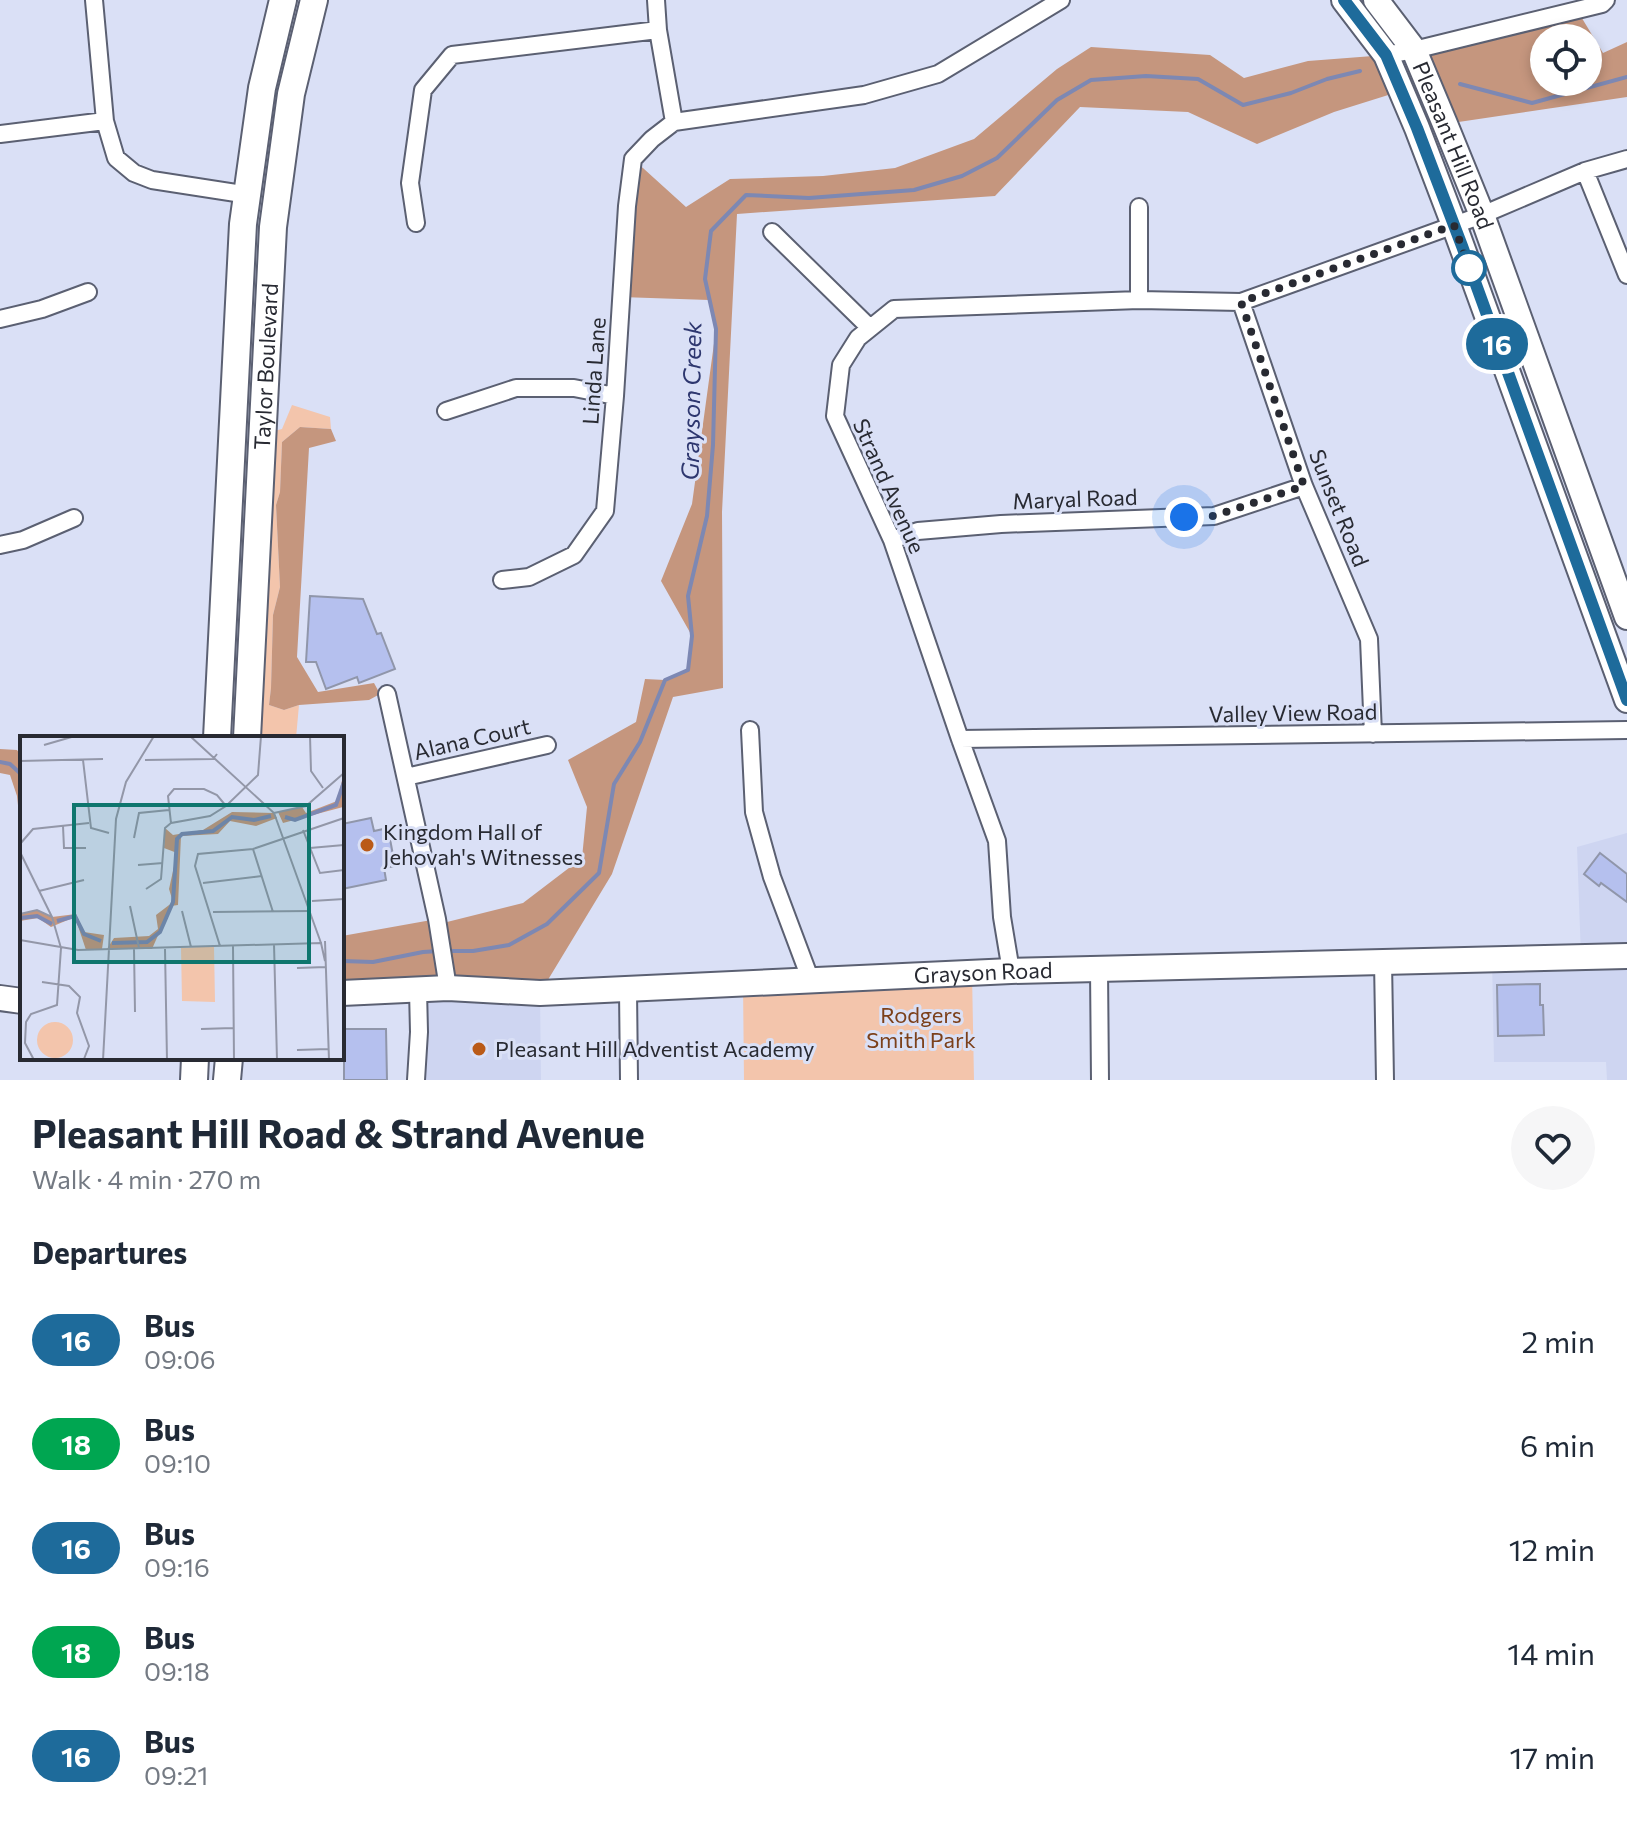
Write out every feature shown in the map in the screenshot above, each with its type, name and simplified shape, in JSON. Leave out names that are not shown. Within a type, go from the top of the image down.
[{"type":"main road","name":"Taylor Boulevard","points":[[217,736],[243,224],[262,88],[283,0]]},
{"type":"main road","name":"Taylor Boulevard","points":[[247,736],[273,227],[291,94],[314,0]]},
{"type":"main road","name":"Pleasant Hill Road","points":[[1344,0],[1386,55],[1454,225],[1627,700]]},
{"type":"main road","name":"Pleasant Hill Road","points":[[1376,0],[1414,50],[1482,215],[1627,617]]},
{"type":"main road","name":"Grayson Road","points":[[344,993],[418,990],[447,979],[540,993],[1011,971],[1627,956]]},
{"type":"main road","points":[[0,998],[20,1001]]},
{"type":"main road","points":[[194,1080],[195,1060]]},
{"type":"main road","points":[[227,1080],[229,1060]]},
{"type":"street","points":[[94,0],[105,121],[116,158],[134,173],[152,180],[246,193]]},
{"type":"street","points":[[656,0],[658,30],[674,122],[864,95],[938,74],[1054,2]]},
{"type":"street","points":[[1386,55],[1602,4],[1606,0]]},
{"type":"street","points":[[416,223],[410,183],[423,90],[452,55],[658,30]]},
{"type":"street","points":[[0,134],[105,121]]},
{"type":"street","name":"Linda Lane","points":[[502,580],[529,577],[574,555],[605,511],[633,159],[674,122]]},
{"type":"street","name":"Strand Avenue","points":[[1011,971],[1002,917],[997,841],[892,540],[835,416],[841,365],[858,338],[894,309],[1139,300],[1241,302],[1482,215],[1585,171],[1627,159]]},
{"type":"street","points":[[1585,171],[1627,275]]},
{"type":"street","points":[[1139,207],[1139,300]]},
{"type":"street","points":[[772,232],[870,328]]},
{"type":"street","points":[[0,319],[42,309],[88,292]]},
{"type":"street","name":"Sunset Road","points":[[1241,302],[1304,486],[1369,639],[1373,734]]},
{"type":"street","points":[[446,411],[516,388],[574,388],[615,396]]},
{"type":"street","name":"Maryal Road","points":[[892,540],[918,531],[1001,524],[1214,516],[1304,486]]},
{"type":"street","points":[[0,545],[23,540],[74,518]]},
{"type":"street","points":[[387,694],[438,924],[447,979]]},
{"type":"street","points":[[750,730],[754,812],[772,877],[811,981]]},
{"type":"street","name":"Valley View Road","points":[[960,739],[1627,730]]},
{"type":"street","name":"Alana Court","points":[[406,777],[547,745]]},
{"type":"street","points":[[1383,961],[1385,1080]]},
{"type":"street","points":[[1099,969],[1100,1080]]},
{"type":"street","points":[[416,1080],[418,990]]},
{"type":"street","points":[[628,990],[629,1080]]},
{"type":"shaded area","points":[[1577,10],[1585,24],[1530,24],[1530,96],[1602,96],[1602,51],[1627,42],[1627,97],[1445,124],[1414,50]]},
{"type":"shaded area","points":[[1091,47],[1210,55],[1244,78],[1308,61],[1386,55],[1401,91],[1334,112],[1257,144],[1188,112],[1080,107],[995,196],[737,214],[722,512],[723,688],[673,697],[612,874],[540,993],[344,993],[344,936],[437,919],[439,924],[523,903],[582,858],[587,807],[568,760],[636,722],[645,679],[665,680],[688,670],[692,636],[661,581],[692,504],[716,329],[709,300],[621,297],[633,159],[686,207],[730,179],[823,176],[895,168],[974,139],[1057,69]]},
{"type":"shaded area","points":[[300,427],[331,429],[336,441],[309,448],[297,657],[318,692],[374,683],[380,694],[369,700],[299,705],[284,710],[269,705],[273,615],[280,587],[276,505],[280,492],[282,442]]},
{"type":"shaded area","points":[[0,749],[17,750],[20,754],[20,824],[17,796],[10,775],[0,773]]},
{"type":"shaded area","points":[[1627,833],[1627,1080],[1607,1080],[1606,1062],[1494,1062],[1492,958],[1581,957],[1577,847]]},
{"type":"shaded area","name":"Pleasant Hill Adventist Academy","points":[[418,990],[540,993],[541,1080],[416,1080]]},
{"type":"green space","points":[[292,405],[330,417],[331,429],[300,427],[282,442],[280,492],[276,505],[280,587],[273,615],[269,705],[284,710],[299,705],[296,736],[247,736],[262,434],[282,429]]},
{"type":"green space","name":"Rodgers Smith Park","points":[[972,973],[974,1080],[744,1080],[743,984]]},
{"type":"building","points":[[310,596],[363,599],[395,669],[359,683],[357,677],[326,689],[316,662],[306,662]]},
{"type":"building","name":"Kingdom Hall of Jehovah's Witnesses","points":[[371,818],[374,831],[388,828],[395,866],[384,868],[386,880],[344,889],[344,824]]},
{"type":"building","points":[[1600,853],[1627,874],[1627,902],[1584,874]]},
{"type":"building","points":[[1540,984],[1544,1035],[1498,1036],[1497,985]]},
{"type":"building","points":[[344,1029],[386,1029],[387,1080],[344,1080]]},
{"type":"waterway","name":"Grayson Creek","points":[[447,951],[473,951],[509,945],[547,924],[599,873],[614,784],[640,742],[665,680],[688,670],[692,636],[688,596],[707,516],[713,445],[716,329],[705,279],[711,231],[746,195],[809,198],[914,190],[962,176],[997,158],[1057,100],[1091,80],[1146,76],[1198,79],[1243,105],[1360,71]]},
{"type":"waterway","name":"Grayson Creek","points":[[1460,84],[1532,103],[1627,77]]},
{"type":"waterway","name":"Grayson Creek","points":[[0,762],[10,764],[20,773]]},
{"type":"waterway","name":"Grayson Creek","points":[[344,961],[373,962],[439,951]]},
{"type":"bus line","name":"16","points":[[1344,0],[1386,55],[1417,128],[1627,700]]},
{"type":"place","name":"Kingdom Hall of Jehovah's Witnesses","points":[[367,845]]},
{"type":"place","name":"Pleasant Hill Adventist Academy","points":[[479,1049]]},
{"type":"route","points":[[1184,517],[1214,516],[1304,486],[1241,302],[1454,225],[1469,268]]}]
